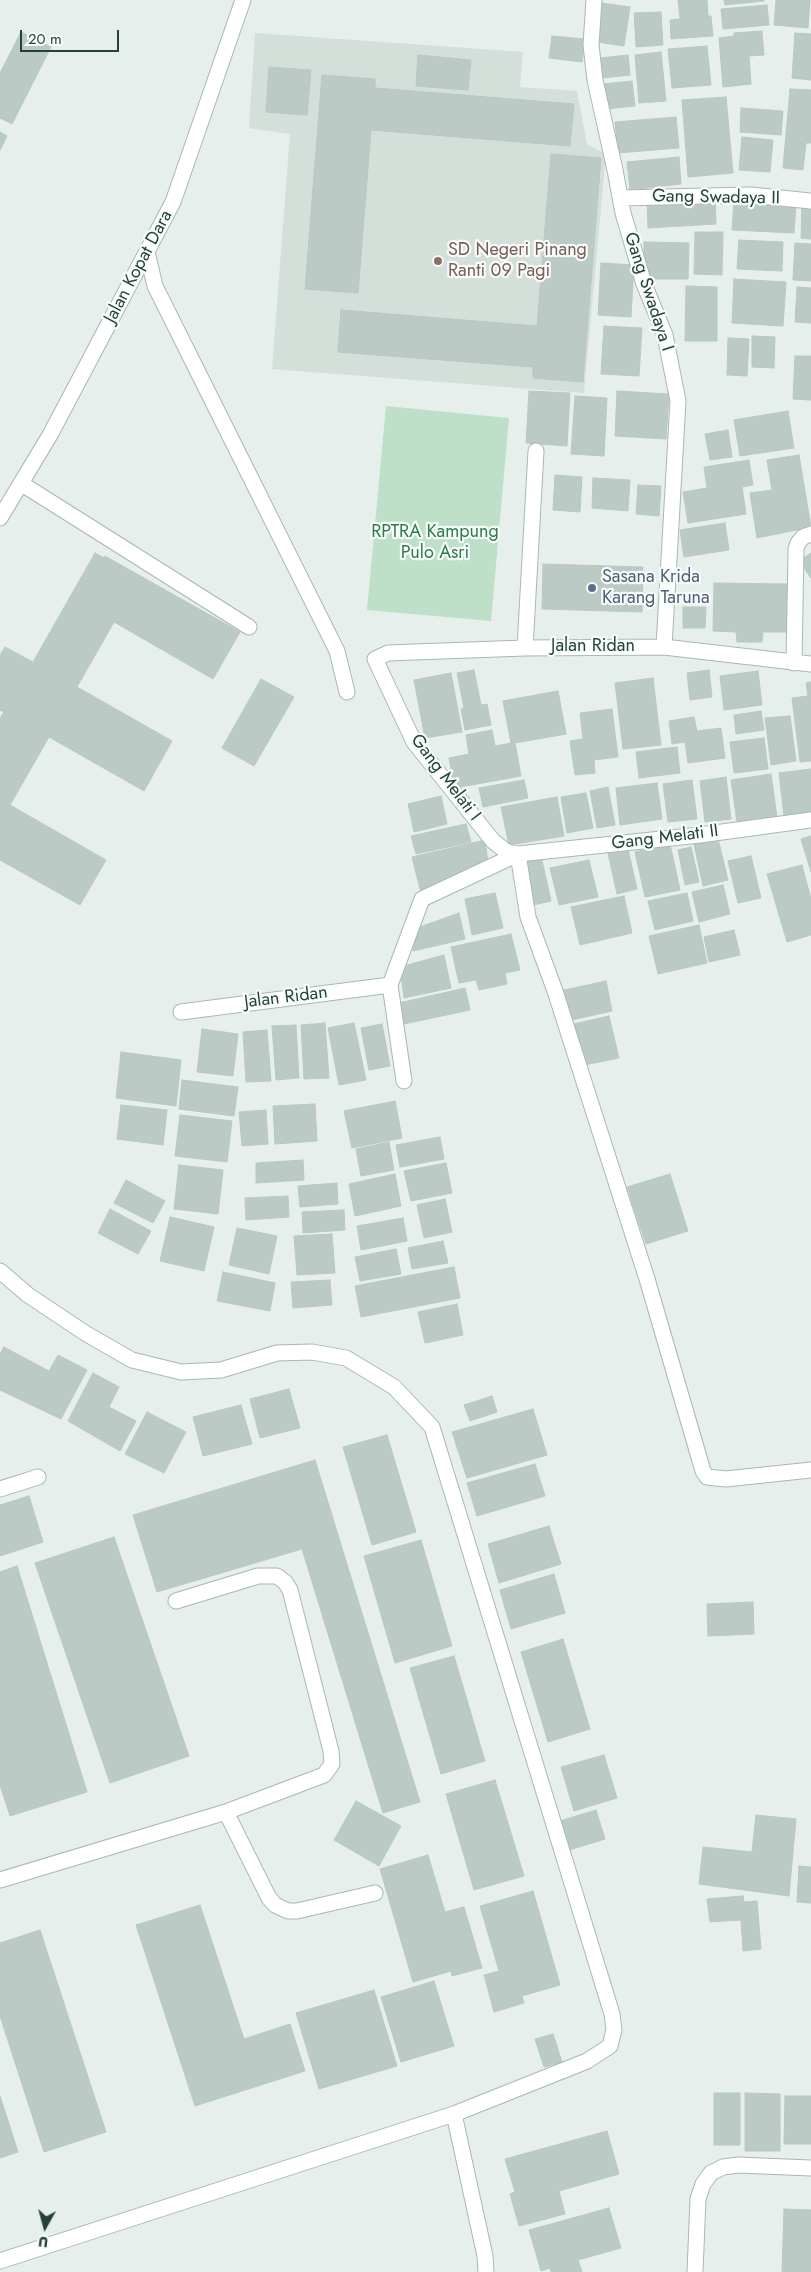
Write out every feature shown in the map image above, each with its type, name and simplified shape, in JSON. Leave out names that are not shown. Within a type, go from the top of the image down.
[{"type":"street","name":"Jalan Kopat Dara","points":[[0,518],[22,484],[173,202],[243,0]]},
{"type":"street","name":"Gang Swadaya I","points":[[594,0],[591,45],[595,80],[622,213],[644,284],[665,335],[678,401],[664,647]]},
{"type":"street","name":"Gang Swadaya II","points":[[620,198],[751,195],[811,201]]},
{"type":"street","points":[[147,252],[155,286],[336,651],[347,692]]},
{"type":"street","points":[[525,648],[536,451]]},
{"type":"street","points":[[22,484],[249,627]]},
{"type":"street","points":[[794,663],[796,549],[803,537],[811,534]]},
{"type":"street","name":"Jalan Ridan","points":[[375,659],[388,653],[525,648],[664,647],[811,664]]},
{"type":"street","name":"Gang Melati I","points":[[375,659],[414,742],[499,848],[518,854]]},
{"type":"street","name":"Gang Melati II","points":[[518,854],[700,835],[811,820]]},
{"type":"street","points":[[404,1081],[390,985],[422,898],[518,854],[528,917],[555,990],[647,1279],[703,1471],[707,1477],[726,1479],[811,1470]]},
{"type":"street","name":"Jalan Ridan","points":[[181,1012],[390,985]]},
{"type":"street","points":[[0,1271],[28,1295],[85,1333],[132,1360],[181,1372],[221,1370],[277,1353],[312,1352],[346,1358],[394,1387],[432,1427],[612,2014],[614,2030],[610,2046],[586,2061],[454,2114],[0,2261]]},
{"type":"street","points":[[0,1488],[38,1477]]},
{"type":"street","points":[[0,1880],[226,1812],[324,1775],[332,1764],[331,1751],[290,1590],[285,1582],[277,1576],[258,1576],[176,1601]]},
{"type":"street","points":[[226,1812],[269,1898],[282,1908],[297,1911],[374,1893]]},
{"type":"street","points":[[454,2114],[485,2256],[486,2272]]},
{"type":"street","points":[[695,2272],[698,2199],[703,2184],[711,2173],[723,2167],[738,2165],[811,2168]]},
{"type":"shaded area","name":"SD Negeri Pinang Ranti 09 Pagi","points":[[255,33],[523,52],[520,87],[577,91],[587,144],[606,154],[584,393],[272,369],[290,134],[249,128]]},
{"type":"green space","name":"RPTRA Kampung Pulo Asri","points":[[386,406],[509,418],[491,621],[367,610]]},
{"type":"building","points":[[678,0],[707,0],[708,16],[711,16],[713,36],[671,39],[670,20],[680,19]]},
{"type":"building","points":[[724,0],[764,0],[764,1],[725,5]]},
{"type":"building","points":[[776,0],[810,0],[808,28],[774,25]]},
{"type":"building","points":[[602,3],[630,7],[624,46],[597,42]]},
{"type":"building","points":[[767,5],[769,25],[723,29],[721,9]]},
{"type":"building","points":[[661,12],[663,45],[636,47],[634,13]]},
{"type":"building","points":[[762,31],[764,55],[749,56],[751,84],[723,87],[719,38],[734,36],[734,33]]},
{"type":"building","points":[[21,32],[51,47],[12,124],[0,118],[0,73]]},
{"type":"building","points":[[795,33],[811,34],[811,80],[792,78]]},
{"type":"building","points":[[552,36],[585,39],[582,62],[549,58]]},
{"type":"building","points":[[707,46],[711,85],[672,88],[668,49]]},
{"type":"building","points":[[661,52],[666,101],[639,103],[635,55]]},
{"type":"building","points":[[418,55],[471,60],[468,90],[416,86]]},
{"type":"building","points":[[628,55],[630,75],[602,78],[600,58]]},
{"type":"building","points":[[269,67],[311,70],[307,115],[266,112]]},
{"type":"building","points":[[322,75],[375,79],[375,88],[574,104],[570,146],[371,130],[358,293],[305,289]]},
{"type":"building","points":[[632,81],[635,106],[606,109],[603,84]]},
{"type":"building","points":[[790,89],[811,90],[811,143],[806,143],[803,170],[783,168]]},
{"type":"building","points":[[726,97],[733,173],[688,177],[682,100]]},
{"type":"building","points":[[741,108],[783,111],[781,135],[740,132]]},
{"type":"building","points":[[676,117],[679,148],[618,153],[615,122]]},
{"type":"building","points":[[0,132],[7,136],[0,150]]},
{"type":"building","points":[[742,137],[773,140],[770,172],[739,170]]},
{"type":"building","points":[[551,154],[601,158],[583,382],[533,378],[533,367],[338,352],[341,310],[537,326]]},
{"type":"building","points":[[679,157],[681,184],[630,190],[627,162]]},
{"type":"building","points":[[715,199],[716,224],[648,228],[647,203]]},
{"type":"building","points":[[734,201],[796,204],[794,233],[732,230]]},
{"type":"building","points":[[802,205],[811,206],[811,239],[801,238]]},
{"type":"building","points":[[695,232],[723,232],[722,275],[694,274]]},
{"type":"building","points":[[739,240],[783,242],[782,271],[737,269]]},
{"type":"building","points":[[644,242],[689,243],[688,279],[644,279]]},
{"type":"building","points":[[795,243],[811,244],[811,281],[793,280]]},
{"type":"building","points":[[601,263],[634,265],[631,317],[598,315]]},
{"type":"building","points":[[734,279],[786,282],[783,326],[732,323]]},
{"type":"building","points":[[686,286],[717,287],[717,341],[685,341]]},
{"type":"building","points":[[797,287],[811,288],[811,323],[795,322]]},
{"type":"building","points":[[604,326],[642,328],[639,376],[601,374]]},
{"type":"building","points":[[752,336],[775,337],[774,368],[752,367]]},
{"type":"building","points":[[728,338],[749,339],[747,376],[727,375]]},
{"type":"building","points":[[795,356],[811,356],[811,400],[793,399]]},
{"type":"building","points":[[529,391],[570,393],[567,446],[526,443]]},
{"type":"building","points":[[617,391],[669,394],[666,439],[615,436]]},
{"type":"building","points":[[575,396],[607,398],[604,456],[571,454]]},
{"type":"building","points":[[788,411],[794,448],[740,456],[734,420]]},
{"type":"building","points":[[728,430],[732,457],[710,460],[705,434]]},
{"type":"building","points":[[799,455],[811,527],[757,538],[750,493],[772,490],[767,460]]},
{"type":"building","points":[[749,460],[753,485],[742,487],[746,514],[688,523],[683,492],[707,488],[704,467]]},
{"type":"building","points":[[555,475],[582,477],[580,512],[553,510]]},
{"type":"building","points":[[593,478],[630,480],[628,511],[592,508]]},
{"type":"building","points":[[638,485],[661,486],[659,516],[636,514]]},
{"type":"building","points":[[725,523],[729,550],[684,557],[680,530]]},
{"type":"building","points":[[95,553],[104,558],[105,556],[240,632],[213,679],[114,622],[77,687],[172,741],[144,791],[49,737],[10,805],[106,860],[80,905],[0,860],[0,718],[4,712],[0,710],[0,655],[5,647],[33,662]]},
{"type":"building","points":[[811,553],[811,578],[799,561]]},
{"type":"building","name":"Sasana Krida Karang Taruna","points":[[543,564],[643,567],[642,612],[542,609]]},
{"type":"building","points":[[714,583],[789,584],[788,632],[763,632],[762,642],[737,642],[736,632],[713,631]]},
{"type":"building","points":[[683,607],[706,607],[705,628],[683,628]]},
{"type":"building","points":[[474,670],[481,705],[487,704],[491,725],[465,730],[461,709],[464,708],[457,673]]},
{"type":"building","points":[[709,670],[712,697],[690,700],[687,673]]},
{"type":"building","points":[[758,671],[762,705],[724,710],[720,676]]},
{"type":"building","points":[[451,673],[462,732],[425,738],[414,680]]},
{"type":"building","points":[[653,678],[661,745],[623,749],[615,683]]},
{"type":"building","points":[[261,679],[294,697],[254,766],[222,748]]},
{"type":"building","points":[[811,682],[811,761],[800,762],[792,698],[808,696],[806,683]]},
{"type":"building","points":[[558,691],[566,734],[515,743],[521,776],[455,788],[449,758],[469,754],[466,735],[492,730],[495,746],[511,743],[503,701]]},
{"type":"building","points":[[612,709],[618,757],[594,760],[595,773],[575,775],[570,741],[583,739],[580,713]]},
{"type":"building","points":[[761,711],[764,730],[736,734],[734,715]]},
{"type":"building","points":[[790,716],[796,761],[771,765],[765,718]]},
{"type":"building","points":[[694,717],[697,731],[721,728],[725,758],[688,763],[685,742],[672,744],[669,721]]},
{"type":"building","points":[[764,738],[768,769],[734,773],[730,742]]},
{"type":"building","points":[[677,747],[680,773],[639,778],[636,752]]},
{"type":"building","points":[[811,769],[811,812],[784,816],[779,773]]},
{"type":"building","points":[[771,774],[777,817],[737,822],[731,780]]},
{"type":"building","points":[[726,777],[731,819],[705,822],[700,781]]},
{"type":"building","points":[[524,780],[528,798],[483,807],[479,788]]},
{"type":"building","points":[[692,780],[697,819],[668,822],[663,784]]},
{"type":"building","points":[[657,783],[662,819],[620,825],[616,788]]},
{"type":"building","points":[[608,787],[615,825],[597,828],[590,791]]},
{"type":"building","points":[[586,793],[593,828],[567,833],[561,797]]},
{"type":"building","points":[[441,796],[447,824],[414,832],[408,804]]},
{"type":"building","points":[[557,797],[564,836],[509,845],[501,807]]},
{"type":"building","points":[[466,824],[471,842],[416,854],[411,836]]},
{"type":"building","points":[[811,836],[811,872],[801,839]]},
{"type":"building","points":[[718,839],[728,880],[703,886],[694,844]]},
{"type":"building","points":[[485,840],[488,863],[422,897],[412,857]]},
{"type":"building","points":[[670,844],[680,890],[645,897],[635,852]]},
{"type":"building","points":[[691,847],[699,882],[685,885],[678,850]]},
{"type":"building","points":[[628,849],[637,889],[617,894],[608,853]]},
{"type":"building","points":[[541,856],[551,901],[533,905],[523,860]]},
{"type":"building","points":[[751,856],[761,898],[738,903],[728,861]]},
{"type":"building","points":[[589,860],[598,897],[559,905],[550,868]]},
{"type":"building","points":[[802,865],[811,899],[811,935],[787,942],[767,874]]},
{"type":"building","points":[[723,885],[730,914],[699,922],[692,892]]},
{"type":"building","points":[[495,893],[503,928],[472,935],[465,899]]},
{"type":"building","points":[[687,893],[693,921],[655,930],[648,901]]},
{"type":"building","points":[[624,896],[632,933],[580,945],[571,907]]},
{"type":"building","points":[[459,913],[465,939],[413,951],[417,928]]},
{"type":"building","points":[[699,925],[707,963],[658,974],[649,936]]},
{"type":"building","points":[[734,930],[740,955],[709,962],[704,937]]},
{"type":"building","points":[[511,934],[520,970],[505,973],[507,984],[479,990],[476,980],[459,983],[451,947]]},
{"type":"building","points":[[444,955],[451,988],[404,998],[400,967]]},
{"type":"building","points":[[606,981],[612,1011],[567,1021],[560,991]]},
{"type":"building","points":[[465,988],[470,1010],[404,1024],[399,1003]]},
{"type":"building","points":[[609,1016],[619,1058],[584,1065],[574,1024]]},
{"type":"building","points":[[325,1023],[329,1078],[304,1079],[301,1025]]},
{"type":"building","points":[[354,1023],[366,1080],[339,1085],[328,1028]]},
{"type":"building","points":[[382,1024],[390,1066],[369,1070],[361,1028]]},
{"type":"building","points":[[296,1025],[299,1078],[276,1080],[272,1026]]},
{"type":"building","points":[[202,1029],[238,1034],[233,1076],[197,1072]]},
{"type":"building","points":[[267,1030],[271,1081],[246,1082],[243,1032]]},
{"type":"building","points":[[121,1052],[181,1060],[176,1106],[116,1098]]},
{"type":"building","points":[[182,1080],[238,1087],[234,1116],[179,1109]]},
{"type":"building","points":[[395,1101],[402,1138],[352,1148],[344,1111]]},
{"type":"building","points":[[315,1104],[317,1141],[275,1144],[273,1106]]},
{"type":"building","points":[[121,1105],[167,1110],[163,1145],[117,1139]]},
{"type":"building","points":[[266,1110],[268,1144],[242,1146],[239,1112]]},
{"type":"building","points":[[180,1115],[232,1121],[227,1162],[175,1156]]},
{"type":"building","points":[[440,1137],[444,1159],[400,1167],[396,1145]]},
{"type":"building","points":[[389,1142],[394,1170],[361,1176],[356,1149]]},
{"type":"building","points":[[303,1160],[304,1180],[256,1183],[256,1163]]},
{"type":"building","points":[[446,1163],[452,1193],[411,1201],[404,1171]]},
{"type":"building","points":[[179,1165],[223,1170],[218,1214],[174,1209]]},
{"type":"building","points":[[395,1174],[401,1206],[355,1216],[349,1184]]},
{"type":"building","points":[[670,1174],[688,1231],[646,1244],[627,1187]]},
{"type":"building","points":[[126,1180],[165,1201],[153,1223],[114,1203]]},
{"type":"building","points":[[337,1183],[338,1204],[300,1207],[298,1186]]},
{"type":"building","points":[[288,1196],[289,1217],[246,1220],[245,1198]]},
{"type":"building","points":[[445,1199],[452,1232],[424,1238],[417,1205]]},
{"type":"building","points":[[110,1209],[151,1231],[138,1254],[98,1233]]},
{"type":"building","points":[[344,1210],[345,1230],[303,1233],[302,1212]]},
{"type":"building","points":[[170,1217],[214,1227],[204,1271],[160,1261]]},
{"type":"building","points":[[403,1218],[407,1241],[361,1250],[357,1226]]},
{"type":"building","points":[[237,1228],[277,1236],[269,1274],[229,1265]]},
{"type":"building","points":[[332,1234],[335,1273],[297,1275],[294,1236]]},
{"type":"building","points":[[443,1241],[448,1263],[412,1269],[408,1248]]},
{"type":"building","points":[[396,1249],[401,1274],[360,1281],[355,1257]]},
{"type":"building","points":[[454,1267],[460,1298],[361,1317],[355,1286]]},
{"type":"building","points":[[223,1272],[275,1283],[270,1311],[217,1301]]},
{"type":"building","points":[[330,1280],[332,1305],[293,1308],[291,1282]]},
{"type":"building","points":[[457,1304],[463,1335],[425,1343],[418,1312]]},
{"type":"building","points":[[4,1347],[49,1371],[58,1355],[87,1370],[61,1419],[0,1390],[0,1354]]},
{"type":"building","points":[[93,1373],[119,1387],[109,1407],[136,1421],[120,1451],[68,1421]]},
{"type":"building","points":[[289,1389],[300,1428],[260,1438],[250,1399]]},
{"type":"building","points":[[492,1396],[497,1412],[470,1421],[464,1405]]},
{"type":"building","points":[[241,1405],[252,1444],[203,1456],[193,1417]]},
{"type":"building","points":[[533,1409],[547,1455],[467,1478],[452,1432]]},
{"type":"building","points":[[147,1412],[186,1432],[164,1473],[125,1454]]},
{"type":"building","points":[[387,1435],[416,1532],[372,1545],[343,1447]]},
{"type":"building","points":[[315,1460],[420,1802],[383,1813],[302,1549],[157,1592],[133,1515]]},
{"type":"building","points":[[535,1464],[545,1496],[477,1516],[467,1483]]},
{"type":"building","points":[[29,1496],[43,1542],[0,1556],[0,1505]]},
{"type":"building","points":[[549,1526],[561,1564],[499,1583],[488,1544]]},
{"type":"building","points":[[114,1537],[189,1756],[110,1783],[35,1563]]},
{"type":"building","points":[[421,1540],[452,1646],[395,1663],[364,1556]]},
{"type":"building","points":[[17,1566],[87,1792],[10,1816],[0,1785],[0,1572]]},
{"type":"building","points":[[554,1574],[565,1613],[511,1629],[500,1590]]},
{"type":"building","points":[[753,1602],[754,1634],[708,1636],[707,1604]]},
{"type":"building","points":[[563,1639],[590,1729],[548,1742],[521,1652]]},
{"type":"building","points":[[454,1656],[485,1761],[441,1774],[410,1668]]},
{"type":"building","points":[[604,1755],[617,1798],[574,1811],[561,1767]]},
{"type":"building","points":[[495,1780],[524,1876],[474,1890],[446,1794]]},
{"type":"building","points":[[356,1801],[401,1826],[379,1866],[334,1840]]},
{"type":"building","points":[[596,1810],[605,1839],[569,1850],[560,1821]]},
{"type":"building","points":[[756,1815],[796,1819],[789,1896],[699,1884],[703,1847],[752,1852]]},
{"type":"building","points":[[428,1855],[445,1912],[464,1907],[482,1968],[452,1976],[451,1971],[413,1982],[380,1869]]},
{"type":"building","points":[[799,1866],[811,1867],[811,1903],[797,1902]]},
{"type":"building","points":[[533,1891],[560,1985],[522,1996],[524,2003],[494,2012],[484,1975],[499,1971],[480,1906]]},
{"type":"building","points":[[743,1896],[744,1902],[757,1901],[761,1949],[743,1951],[741,1920],[710,1922],[707,1899]]},
{"type":"building","points":[[200,1905],[244,2039],[290,2024],[305,2071],[195,2106],[136,1925]]},
{"type":"building","points":[[40,1930],[106,2132],[44,2152],[0,2016],[0,1943]]},
{"type":"building","points":[[434,1981],[454,2046],[401,2062],[381,1997]]},
{"type":"building","points":[[374,1990],[397,2066],[319,2089],[296,2013]]},
{"type":"building","points":[[553,2034],[562,2062],[544,2067],[535,2039]]},
{"type":"building","points":[[714,2093],[740,2093],[740,2145],[714,2145]]},
{"type":"building","points":[[745,2093],[780,2094],[780,2151],[745,2151]]},
{"type":"building","points":[[0,2096],[18,2152],[0,2158]]},
{"type":"building","points":[[785,2096],[811,2096],[811,2144],[784,2144]]},
{"type":"building","points":[[607,2131],[619,2174],[559,2191],[565,2214],[519,2226],[510,2194],[515,2192],[505,2159]]},
{"type":"building","points":[[609,2208],[621,2248],[578,2260],[582,2272],[551,2272],[550,2268],[541,2271],[529,2230]]},
{"type":"building","points":[[784,2209],[811,2210],[811,2272],[782,2272]]},
{"type":"place","name":"SD Negeri Pinang Ranti 09 Pagi","points":[[438,261]]},
{"type":"place","name":"Sasana Krida Karang Taruna","points":[[592,588]]}]
